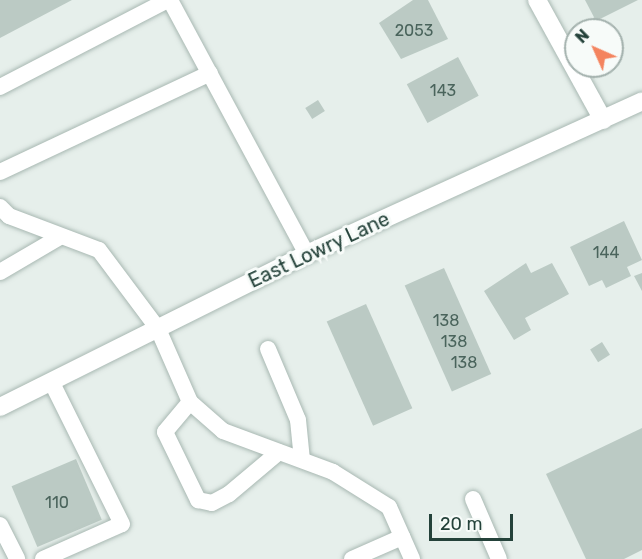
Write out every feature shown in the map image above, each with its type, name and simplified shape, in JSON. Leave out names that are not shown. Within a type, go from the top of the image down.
[{"type":"street","points":[[537,0],[603,120]]},
{"type":"street","name":"East Lowry Lane","points":[[0,407],[308,254],[642,101]]},
{"type":"lane","points":[[0,87],[169,0],[308,254]]},
{"type":"lane","points":[[0,172],[210,73]]},
{"type":"lane","points":[[0,207],[9,216],[99,250],[158,329],[190,402],[223,431],[333,472],[389,507],[412,559]]},
{"type":"lane","points":[[0,272],[60,237]]},
{"type":"lane","points":[[268,349],[298,420],[302,460]]},
{"type":"lane","points":[[43,559],[122,524],[52,383]]},
{"type":"lane","points":[[190,402],[165,432],[198,500],[212,503],[247,484],[279,452]]},
{"type":"lane","points":[[473,499],[499,559]]},
{"type":"lane","points":[[0,525],[17,559]]},
{"type":"lane","points":[[352,559],[402,537]]},
{"type":"building","points":[[0,0],[72,0],[0,38]]},
{"type":"building","points":[[413,0],[428,0],[448,39],[401,59],[379,23]]},
{"type":"building","points":[[585,0],[638,0],[602,18],[594,18]]},
{"type":"building","points":[[458,57],[479,96],[427,123],[407,84]]},
{"type":"building","points":[[318,100],[325,111],[312,119],[305,108]]},
{"type":"building","points":[[624,221],[642,260],[627,267],[631,276],[606,288],[602,280],[589,286],[570,247]]},
{"type":"building","points":[[526,263],[531,273],[552,263],[569,294],[525,318],[531,330],[514,340],[484,291]]},
{"type":"building","points":[[444,268],[491,374],[452,391],[405,285]]},
{"type":"building","points":[[642,273],[642,291],[634,276]]},
{"type":"building","points":[[366,304],[412,408],[373,426],[327,321]]},
{"type":"building","points":[[602,342],[610,355],[598,362],[590,349]]},
{"type":"building","points":[[642,428],[642,550],[624,559],[586,559],[546,474]]},
{"type":"building","points":[[76,459],[102,520],[37,547],[12,486]]}]
